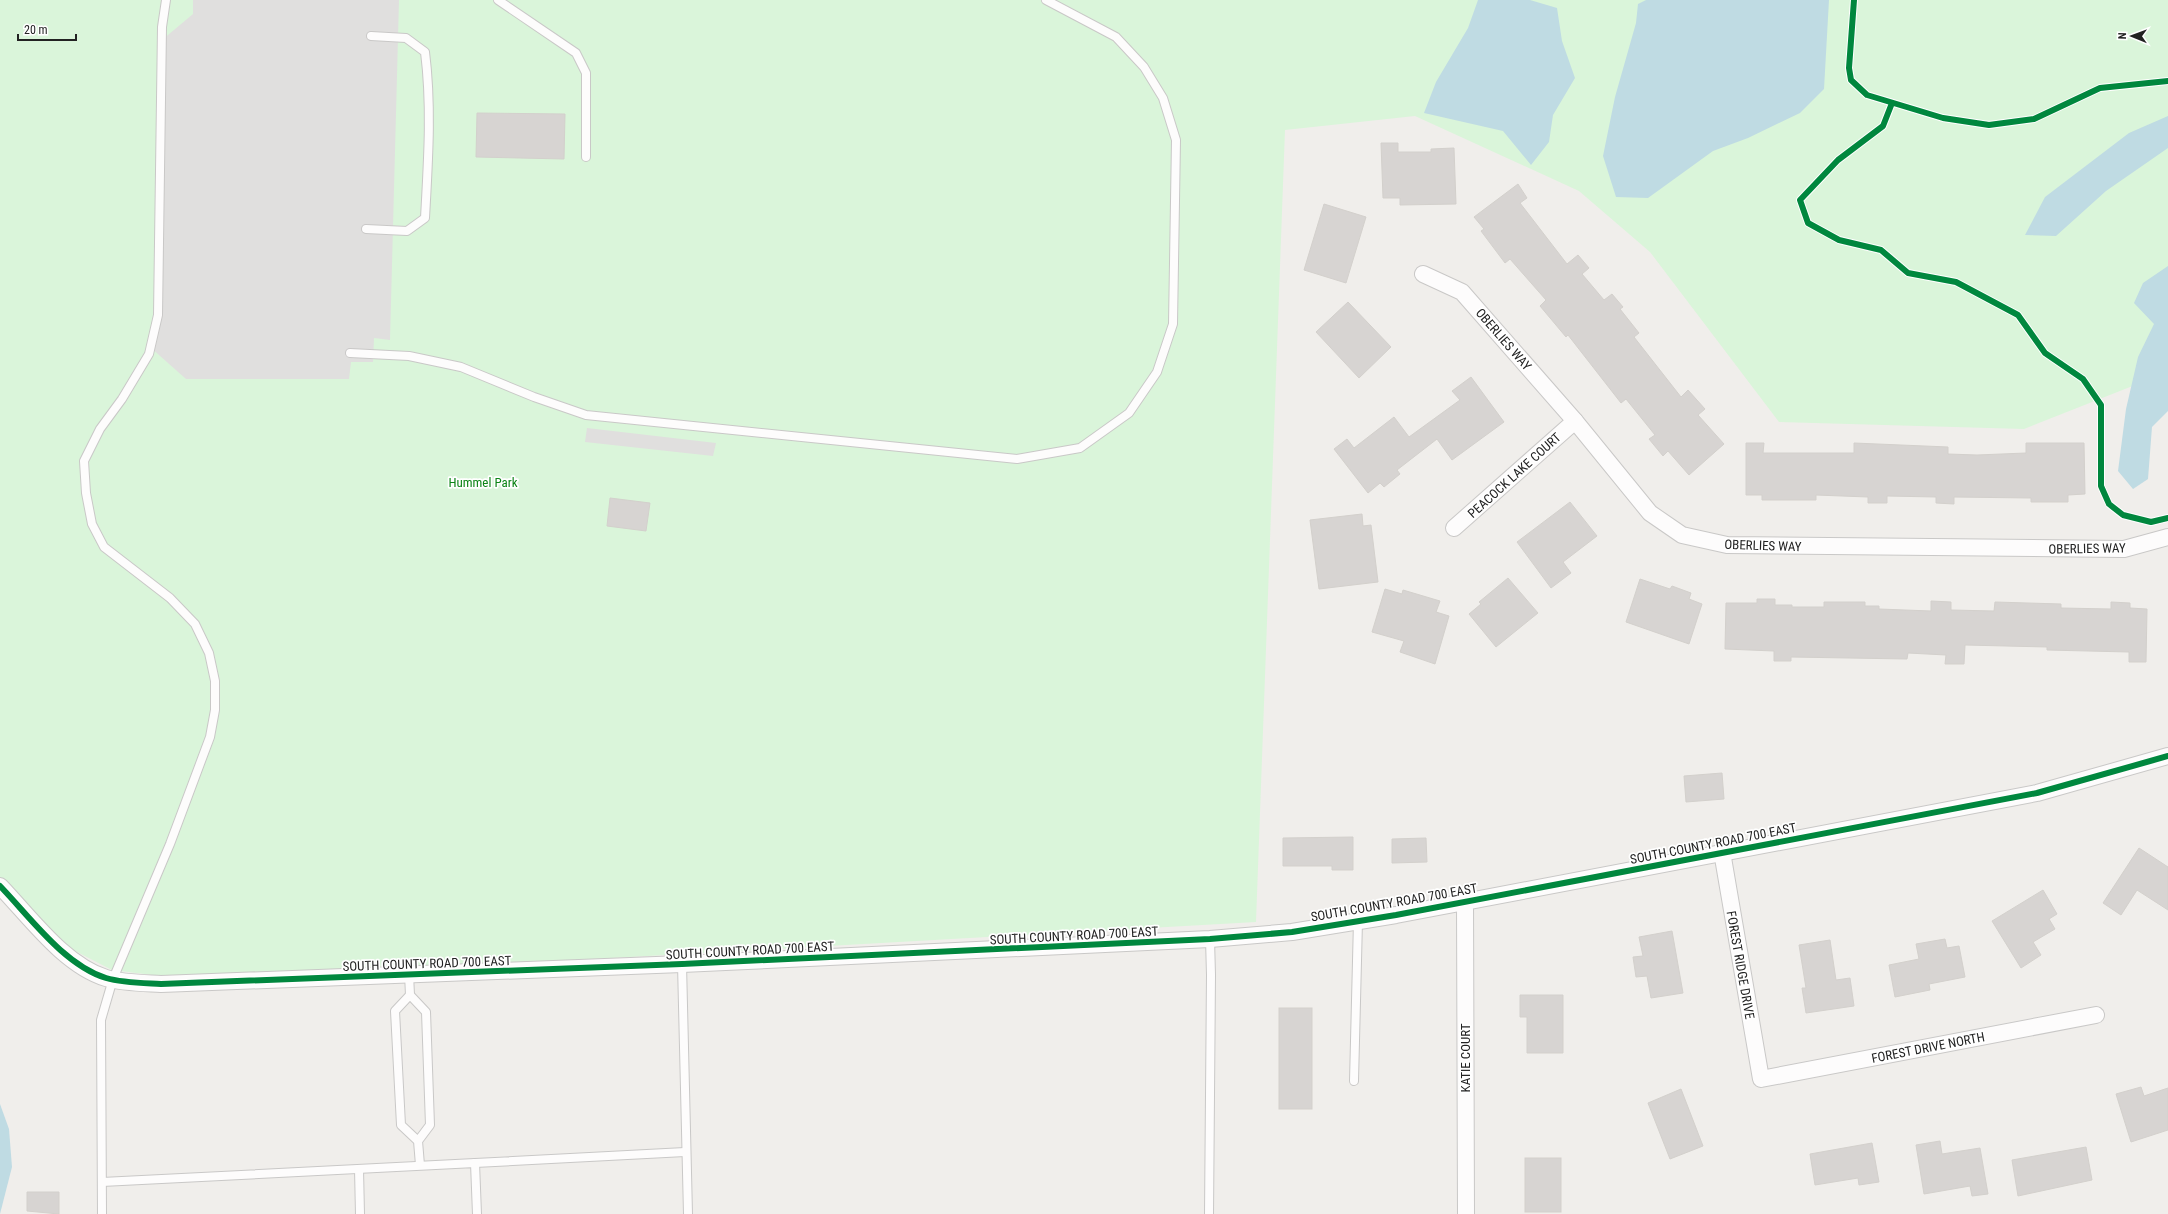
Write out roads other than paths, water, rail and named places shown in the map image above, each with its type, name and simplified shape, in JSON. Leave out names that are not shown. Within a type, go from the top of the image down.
[{"type":"street","name":"OBERLIES WAY","points":[[1423,274],[1462,292],[1575,421],[1650,513],[1682,535],[1727,545],[2124,549],[2168,537]]},
{"type":"street","name":"PEACOCK LAKE COURT","points":[[1454,528],[1575,421]]},
{"type":"street","name":"SOUTH COUNTY ROAD 700 EAST","points":[[0,886],[59,950],[72,961],[87,970],[113,979],[161,984],[682,964],[1210,940],[1292,932],[1358,921],[2037,794],[2168,756]]},
{"type":"street","name":"FOREST RIDGE DRIVE","points":[[1722,852],[1761,1079]]},
{"type":"street","name":"KATIE COURT","points":[[1465,901],[1466,1214]]},
{"type":"street","name":"FOREST DRIVE NORTH","points":[[1761,1079],[2096,1015]]},
{"type":"lane","points":[[102,1214],[101,1020],[113,979],[170,844],[210,737],[215,710],[215,681],[209,653],[195,624],[170,598],[104,547],[92,524],[86,493],[84,461],[100,429],[122,399],[149,354],[158,315],[162,27],[166,0]]},
{"type":"lane","points":[[498,0],[576,53],[586,73],[586,157]]},
{"type":"lane","points":[[350,353],[409,356],[461,366],[534,397],[586,415],[1018,459],[1080,448],[1129,413],[1157,372],[1173,324],[1176,140],[1163,98],[1144,67],[1116,37],[1046,0]]},
{"type":"lane","points":[[366,229],[407,231],[425,218],[428,155],[429,86],[425,52],[406,38],[371,36]]},
{"type":"lane","points":[[1354,1081],[1358,921]]},
{"type":"lane","points":[[1209,1214],[1210,940]]},
{"type":"lane","points":[[682,964],[685,1152],[688,1214]]},
{"type":"lane","points":[[410,974],[410,995],[395,1011],[401,1125],[418,1141]]},
{"type":"lane","points":[[410,995],[426,1012],[430,1125],[418,1141],[420,1165]]},
{"type":"lane","points":[[102,1182],[685,1152]]},
{"type":"lane","points":[[475,1163],[477,1214]]},
{"type":"lane","points":[[359,1169],[360,1214]]},
{"type":"water","points":[[1478,0],[1530,0],[1557,8],[1562,41],[1575,78],[1553,115],[1549,142],[1531,165],[1503,131],[1424,113],[1436,82],[1468,28]]},
{"type":"water","points":[[1646,0],[1829,0],[1824,89],[1800,113],[1748,138],[1713,151],[1648,198],[1616,197],[1603,156],[1615,97],[1636,23],[1638,4]]},
{"type":"water","points":[[2168,116],[2168,148],[2106,191],[2056,236],[2025,235],[2045,197],[2129,133]]},
{"type":"water","points":[[2168,266],[2168,411],[2152,427],[2148,479],[2133,489],[2118,471],[2126,409],[2138,357],[2154,324],[2134,303],[2143,283]]},
{"type":"water","points":[[0,1104],[9,1129],[12,1167],[0,1214]]},
{"type":"park label","name":"Hummel Park","points":[[483,482]]}]
